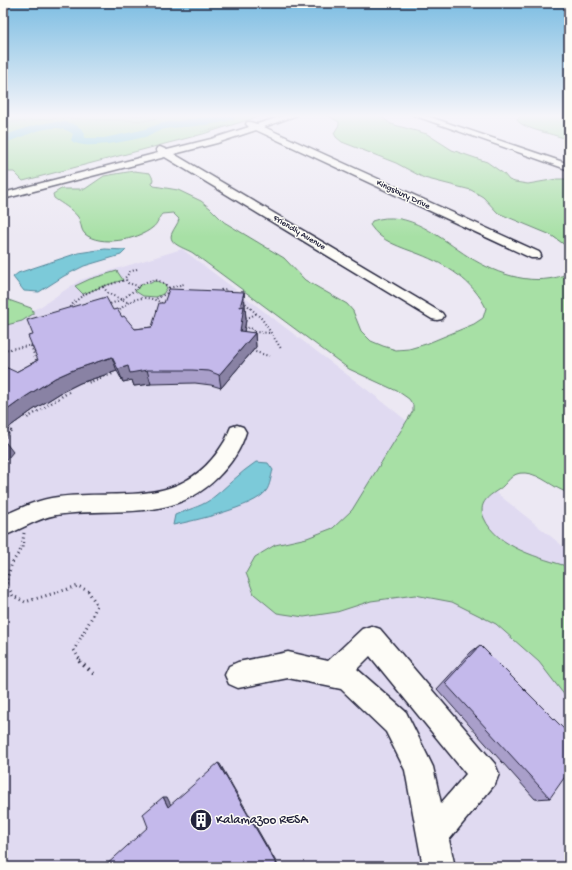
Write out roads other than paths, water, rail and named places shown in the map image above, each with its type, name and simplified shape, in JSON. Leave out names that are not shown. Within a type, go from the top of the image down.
[{"type":"street","points":[[3,189],[147,156]]},
{"type":"street","points":[[3,196],[150,156]]},
{"type":"street","name":"Friendly Avenue","points":[[169,156],[437,316]]},
{"type":"street","name":"Kingsbury Drive","points":[[318,156],[535,255]]},
{"type":"street","points":[[536,156],[569,167]]},
{"type":"street","points":[[8,524],[56,506],[152,503],[176,496],[195,486],[212,472],[234,445],[237,432]]},
{"type":"street","points":[[332,675],[371,638],[485,774],[433,836]]},
{"type":"street","points":[[238,675],[288,664],[348,678],[396,722],[419,767],[439,867]]},
{"type":"water","points":[[105,249],[126,250],[121,255],[84,266],[64,276],[39,292],[24,291],[13,277],[18,273],[78,253]]},
{"type":"water","points":[[256,462],[268,463],[273,470],[267,489],[260,497],[237,508],[173,525],[175,515],[197,507],[210,500]]},
{"type":"place","name":"Kalamazoo RESA","points":[[201,820]]}]
